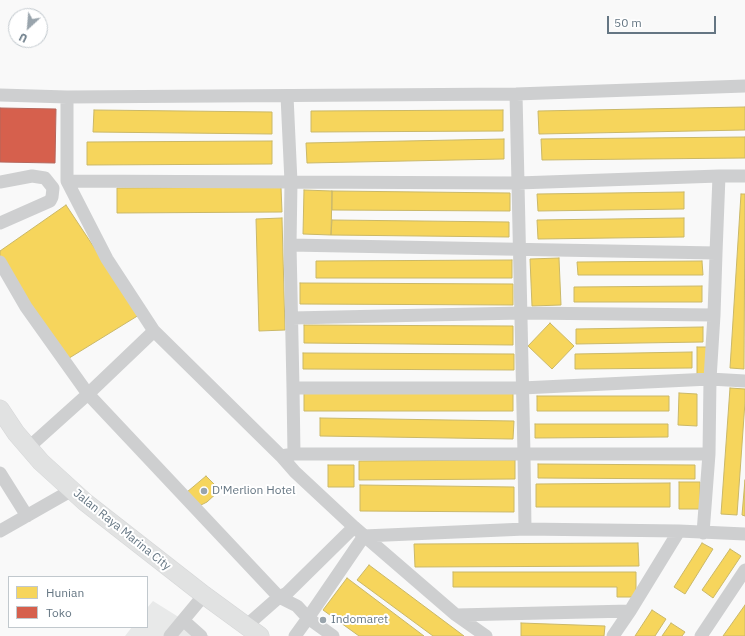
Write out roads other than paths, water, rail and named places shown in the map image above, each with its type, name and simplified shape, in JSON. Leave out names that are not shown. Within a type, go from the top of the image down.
[{"type":"main road","name":"Jalan Raya Marina City","points":[[0,409],[16,432],[41,462],[85,502],[204,595],[253,631]]},
{"type":"street","points":[[0,95],[67,97],[516,94],[745,86]]},
{"type":"street","points":[[516,94],[525,529]]},
{"type":"street","points":[[287,96],[291,182],[290,245],[293,388],[287,455]]},
{"type":"street","points":[[67,97],[67,181],[107,259],[154,331],[287,455],[295,472],[354,527],[456,615],[486,636]]},
{"type":"street","points":[[0,182],[32,176],[45,178],[53,188],[50,201],[0,223]]},
{"type":"street","points":[[704,533],[709,454],[710,379],[719,176]]},
{"type":"street","points":[[67,181],[518,183],[745,176]]},
{"type":"street","points":[[290,245],[716,254]]},
{"type":"street","points":[[0,262],[26,307],[88,394],[279,597],[297,606],[308,618],[333,636]]},
{"type":"street","points":[[292,318],[521,313],[714,315]]},
{"type":"street","points":[[29,447],[88,394],[154,331]]},
{"type":"street","points":[[293,388],[522,388],[710,379],[745,381]]},
{"type":"street","points":[[287,455],[709,454]]},
{"type":"street","points":[[0,473],[27,516]]},
{"type":"street","points":[[0,531],[72,490]]},
{"type":"street","points":[[253,631],[279,597],[287,593],[354,527]]},
{"type":"street","points":[[364,536],[525,529],[678,531],[745,534]]},
{"type":"street","points":[[613,636],[630,611],[678,531]]},
{"type":"street","points":[[295,636],[364,536]]},
{"type":"street","points":[[701,636],[745,570]]},
{"type":"street","points":[[170,636],[204,595]]},
{"type":"street","points":[[456,615],[630,611]]},
{"type":"street","points":[[183,620],[201,636]]},
{"type":"place","name":"D'Merlion Hotel","points":[[204,491]]},
{"type":"place","name":"Indomaret","points":[[323,620]]}]
